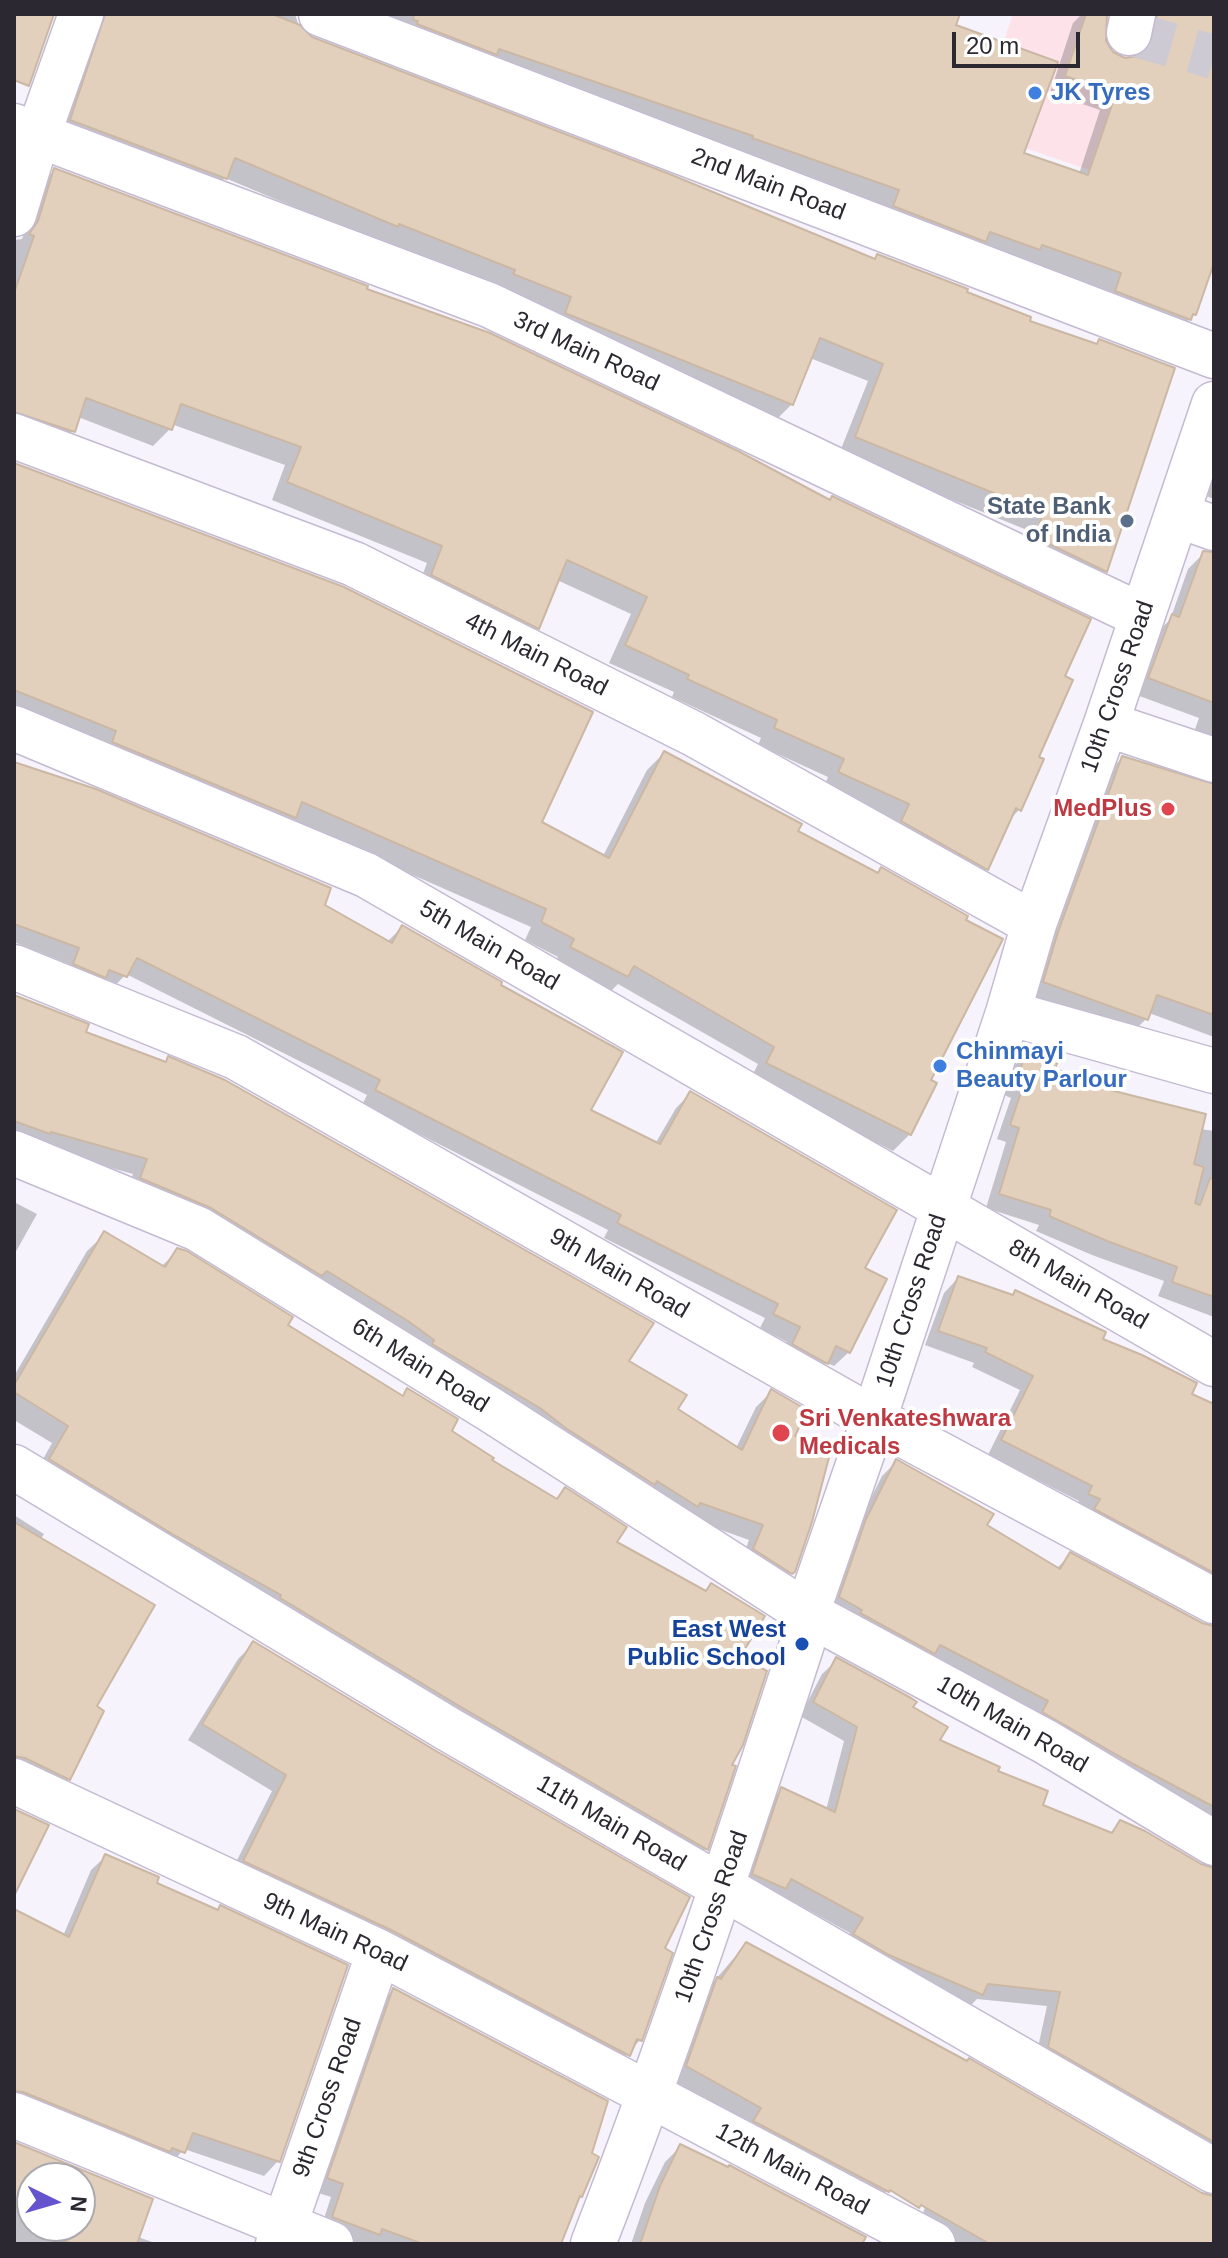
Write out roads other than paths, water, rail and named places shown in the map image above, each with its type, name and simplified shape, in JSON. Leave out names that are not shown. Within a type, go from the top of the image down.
[{"type":"street","points":[[14,214],[26,130],[81,14]]},
{"type":"street","name":"2nd Main Road","points":[[321,14],[1214,356]]},
{"type":"street","name":"3rd Main Road","points":[[26,130],[489,305],[1142,616]]},
{"type":"street","name":"10th Cross Road","points":[[593,2244],[651,2095],[722,1889],[802,1644],[807,1613],[1008,1013],[1034,924],[1142,616],[1196,522],[1214,404]]},
{"type":"street","name":"4th Main Road","points":[[14,436],[354,564],[694,734],[1034,924]]},
{"type":"street","points":[[1106,724],[1214,760]]},
{"type":"street","name":"5th Main Road","points":[[14,728],[366,875],[942,1206]]},
{"type":"street","name":"9th Main Road","points":[[14,967],[236,1057],[874,1419],[1214,1601]]},
{"type":"street","points":[[1008,1013],[1214,1071]]},
{"type":"street","name":"6th Main Road","points":[[14,1153],[198,1229],[491,1410],[807,1613]]},
{"type":"street","name":"8th Main Road","points":[[942,1206],[1214,1364]]},
{"type":"street","name":"11th Main Road","points":[[14,1467],[448,1729],[1214,2171]]},
{"type":"street","name":"10th Main Road","points":[[807,1613],[1046,1742],[1214,1843]]},
{"type":"street","name":"9th Main Road","points":[[14,1781],[379,1952],[651,2095]]},
{"type":"street","name":"9th Cross Road","points":[[281,2235],[379,1952]]},
{"type":"street","name":"12th Main Road","points":[[651,2095],[933,2244]]},
{"type":"street","points":[[14,2115],[281,2235],[331,2244]]},
{"type":"tunnel","points":[[1129,33],[1214,57]]},
{"type":"place","name":"JK Tyres","points":[[1035,93]]},
{"type":"place","name":"State Bank of India","points":[[1127,521]]},
{"type":"place","name":"MedPlus","points":[[1168,809]]},
{"type":"place","name":"Chinmayi Beauty Parlour","points":[[940,1066]]},
{"type":"place","name":"Sri Venkateshwara Medicals","points":[[781,1433]]},
{"type":"place","name":"East West Public School","points":[[802,1644]]}]
